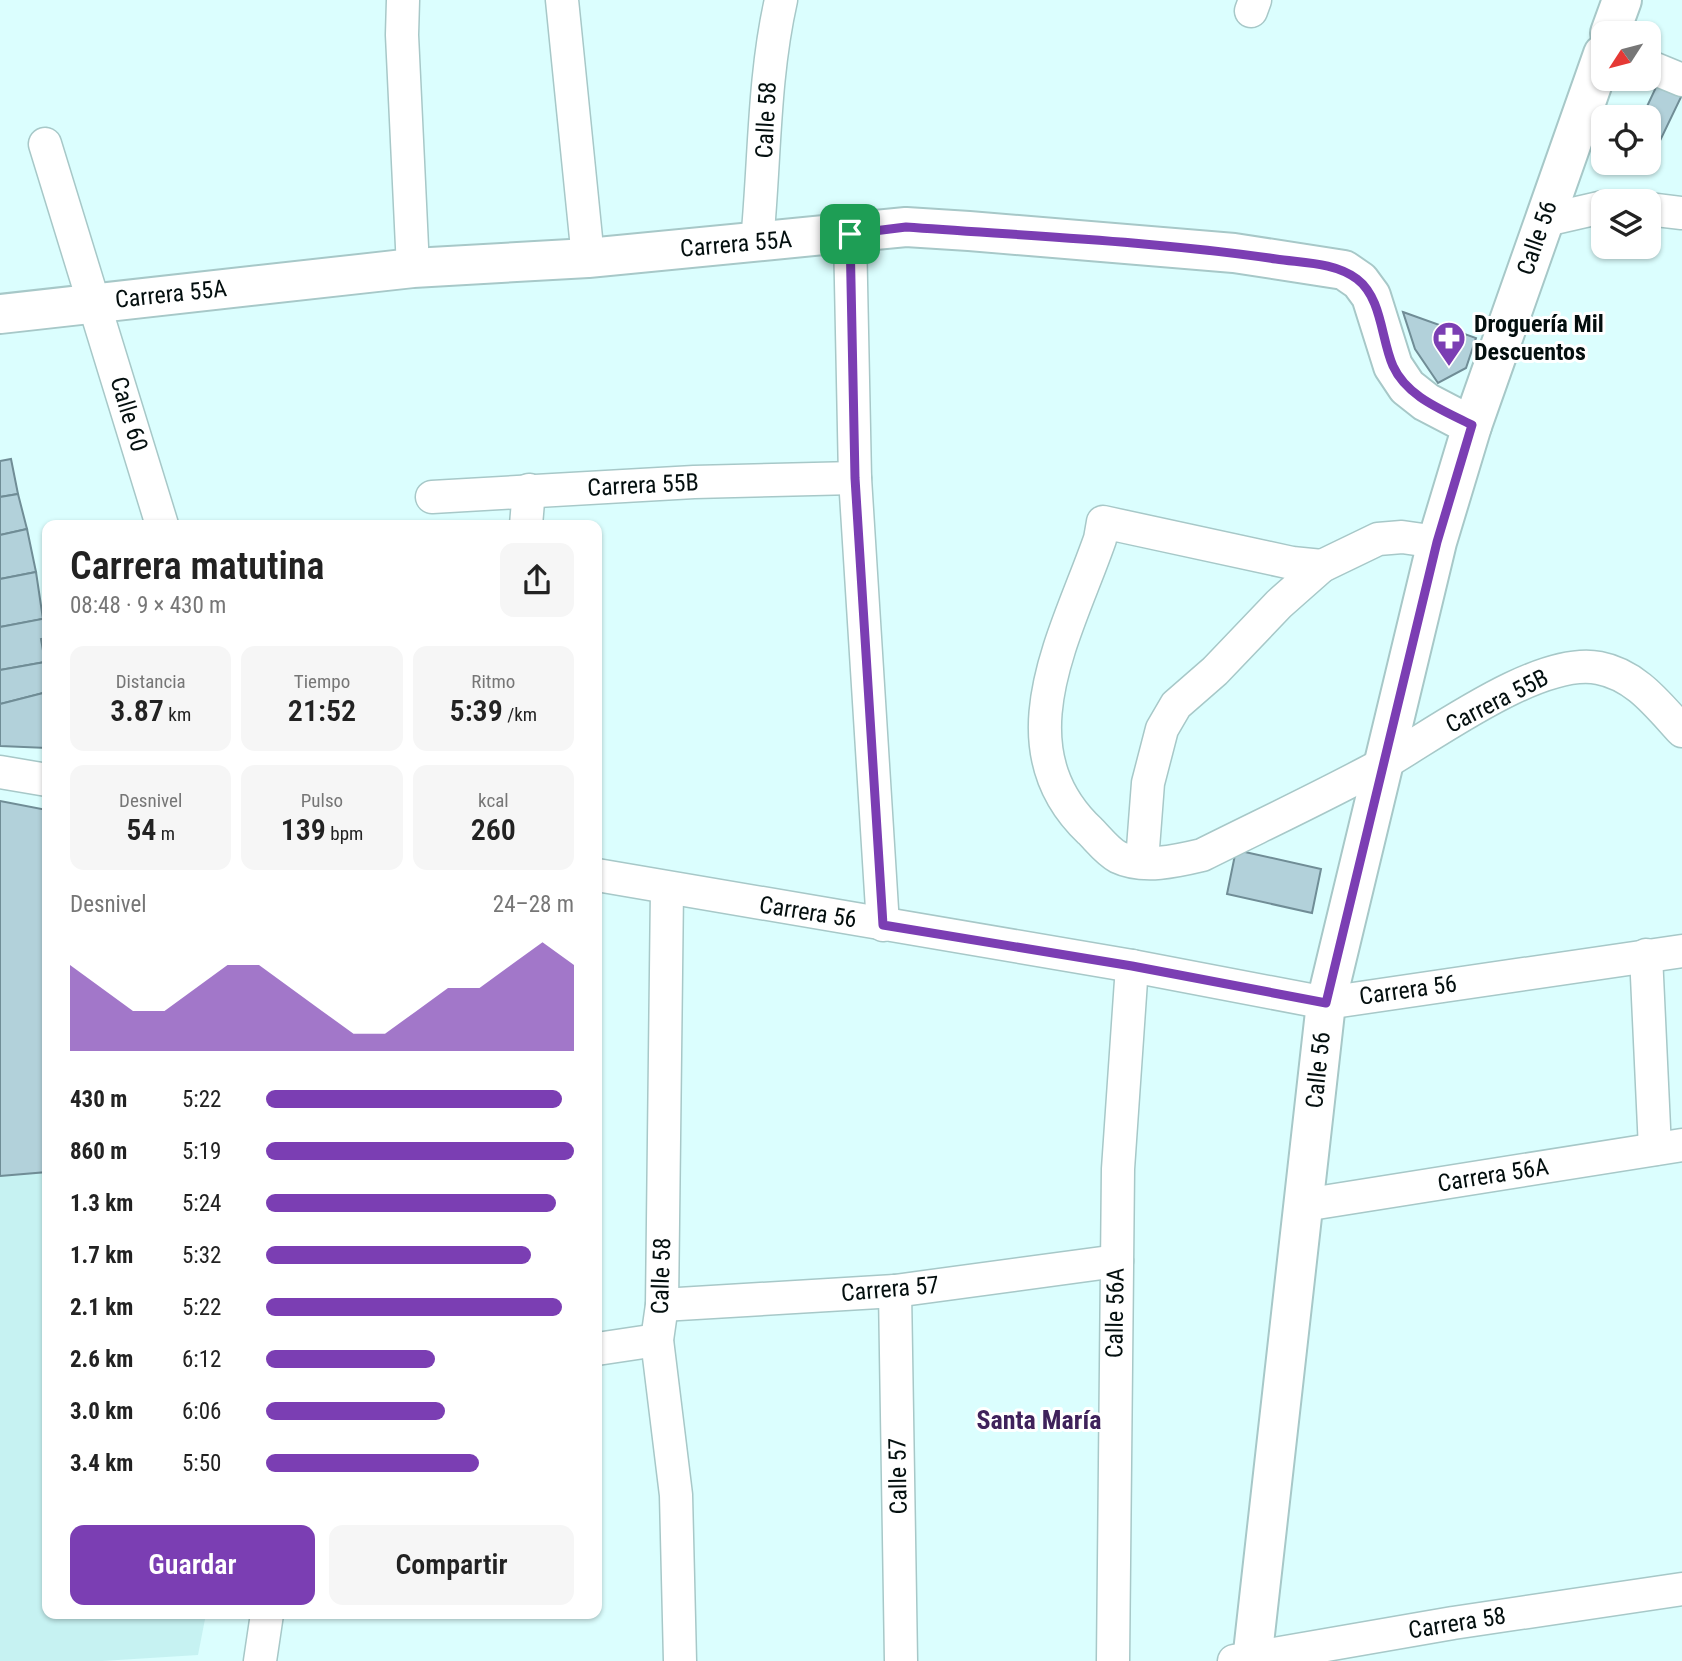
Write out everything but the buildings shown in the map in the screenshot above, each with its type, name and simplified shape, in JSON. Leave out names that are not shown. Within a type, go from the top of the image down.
[{"type":"street","points":[[403,0],[402,35],[412,268]]},
{"type":"street","points":[[562,0],[588,258]]},
{"type":"street","name":"Calle 58","points":[[757,242],[763,181],[764,99],[780,0]]},
{"type":"street","points":[[1614,21],[1622,0]]},
{"type":"street","points":[[1661,71],[1682,80]]},
{"type":"street","name":"Calle 56","points":[[1246,1660],[1304,1205],[1326,1003],[1437,542],[1472,425],[1591,87]]},
{"type":"street","name":"Calle 60","points":[[45,144],[161,520]]},
{"type":"street","points":[[1542,221],[1591,210]]},
{"type":"street","points":[[1661,211],[1682,213]]},
{"type":"street","name":"Carrera 55A","points":[[0,314],[412,268],[588,258],[906,227],[969,231],[1234,253],[1344,270],[1360,281],[1371,296],[1393,366],[1407,387],[1426,402],[1472,425]]},
{"type":"street","points":[[850,234],[855,478],[883,925]]},
{"type":"street","name":"Carrera 55B","points":[[432,497],[529,490],[855,478]]},
{"type":"street","points":[[526,520],[529,490]]},
{"type":"street","name":"Carrera 55B","points":[[1322,566],[1292,564],[1103,522],[1088,575],[1051,671],[1043,721],[1052,777],[1073,816],[1117,856],[1142,861],[1172,862],[1202,855],[1382,764],[1504,692],[1561,669],[1598,667],[1622,675],[1642,688],[1682,731]]},
{"type":"street","points":[[1142,861],[1149,783],[1162,729],[1176,705],[1215,671],[1279,604],[1322,566],[1378,539],[1402,537],[1437,542]]},
{"type":"street","points":[[0,772],[42,779]]},
{"type":"street","name":"Carrera 56","points":[[602,876],[1132,966],[1326,1003],[1682,951]]},
{"type":"street","name":"Calle 58","points":[[667,889],[662,1305],[657,1340],[676,1494],[680,1661]]},
{"type":"street","points":[[1646,955],[1669,1147]]},
{"type":"street","name":"Calle 56A","points":[[1113,1661],[1118,1169],[1132,966]]},
{"type":"street","name":"Carrera 56A","points":[[1304,1205],[1669,1147]]},
{"type":"street","name":"Carrera 57","points":[[662,1305],[895,1292],[1117,1261]]},
{"type":"street","name":"Calle 57","points":[[895,1292],[901,1661]]},
{"type":"street","points":[[602,1348],[657,1340]]},
{"type":"street","name":"Carrera 58","points":[[1246,1660],[1453,1623],[1682,1589]]},
{"type":"street","points":[[260,1661],[266,1619]]},
{"type":"shaded area","points":[[42,1172],[42,1619],[205,1619],[198,1655],[102,1661],[0,1661],[0,1176]]},
{"type":"place","name":"Droguería Mil Descuentos","points":[[1449,368]]},
{"type":"district","name":"Santa María","points":[[1039,1420]]},
{"type":"route","points":[[906,227],[969,231],[1234,253],[1344,270],[1360,281],[1371,296],[1393,366],[1407,387],[1426,402],[1472,425],[1437,542],[1326,1003],[1132,966],[883,925],[855,478],[850,234],[906,227]]}]
